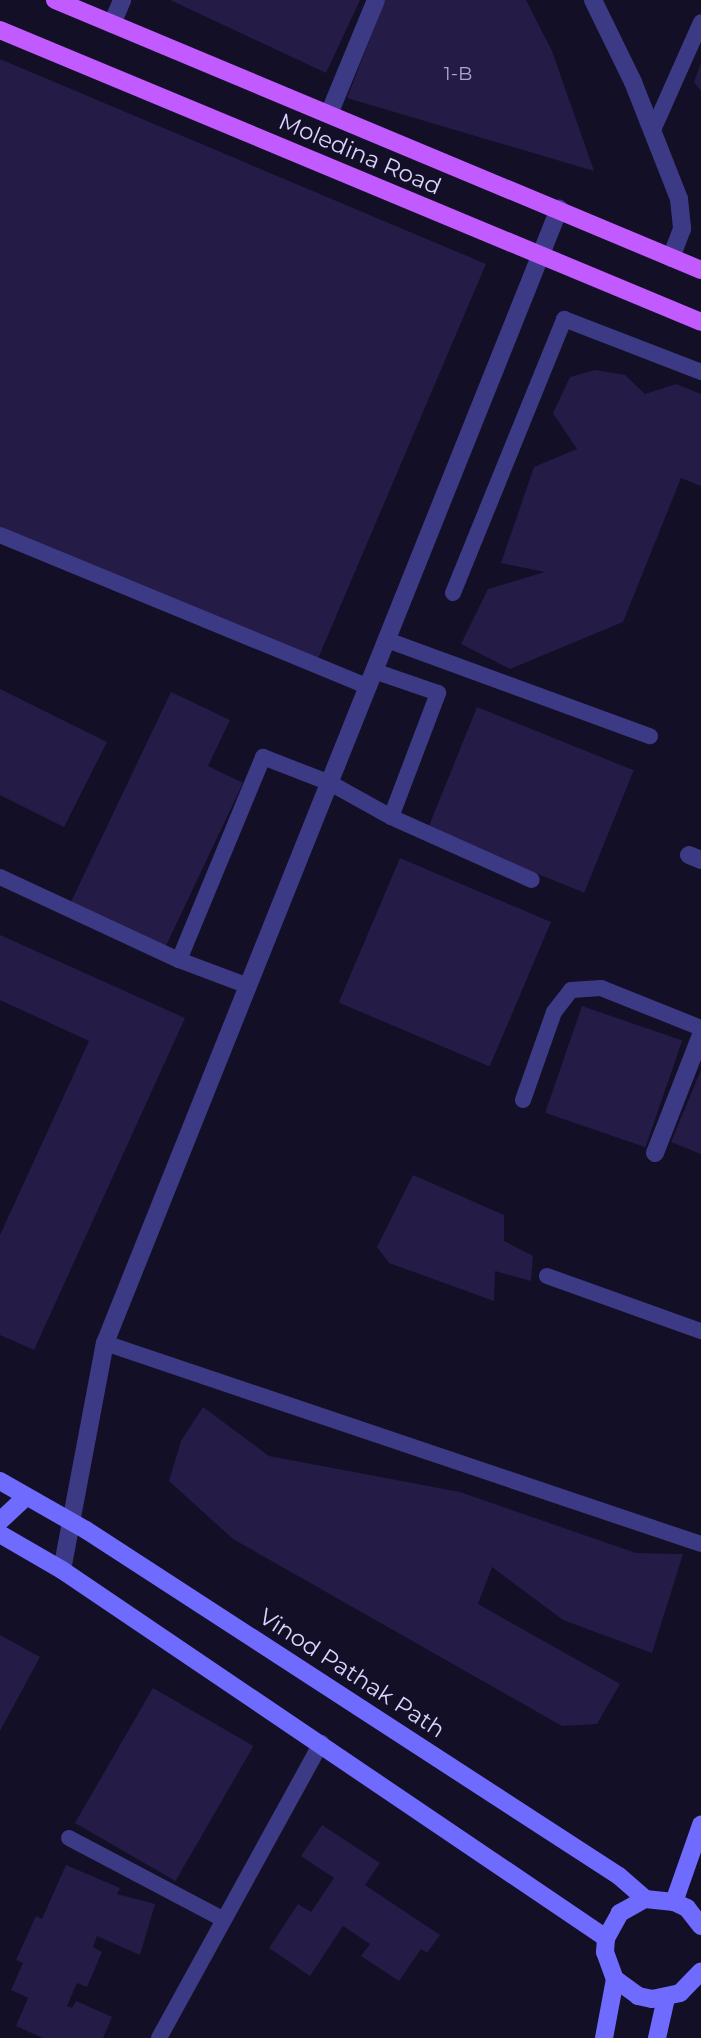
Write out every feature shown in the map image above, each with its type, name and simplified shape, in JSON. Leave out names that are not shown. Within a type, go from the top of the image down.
[{"type":"main road","name":"Moledina Road","points":[[55,0],[559,209],[701,271]]},
{"type":"main road","name":"Moledina Road","points":[[0,30],[701,322]]},
{"type":"main road","name":"Vinod Pathak Path","points":[[0,1481],[68,1520],[618,1876],[645,1899]]},
{"type":"main road","points":[[0,1521],[26,1497]]},
{"type":"main road","points":[[0,1534],[62,1570],[606,1938]]},
{"type":"main road","points":[[674,1902],[701,1825]]},
{"type":"main road","points":[[700,1917],[674,1902],[645,1899],[620,1913],[606,1938],[608,1966],[615,1979],[638,1996],[666,1998],[692,1984],[701,1973]]},
{"type":"main road","points":[[604,2038],[615,1979]]},
{"type":"main road","points":[[657,2038],[666,1998]]},
{"type":"street","points":[[112,24],[122,0]]},
{"type":"street","points":[[329,114],[376,0]]},
{"type":"street","points":[[593,0],[653,130],[679,199],[682,229],[670,258]]},
{"type":"street","points":[[62,1570],[68,1520],[106,1342],[559,209]]},
{"type":"street","points":[[654,1153],[701,1035]]},
{"type":"lane","points":[[653,130],[701,22]]},
{"type":"lane","points":[[453,593],[564,319],[701,372]]},
{"type":"lane","points":[[0,535],[371,679],[438,693],[391,817]]},
{"type":"lane","points":[[387,640],[650,736]]},
{"type":"lane","points":[[179,960],[262,757],[330,783],[391,817],[532,880]]},
{"type":"lane","points":[[0,877],[179,960],[248,986]]},
{"type":"lane","points":[[523,1100],[554,1012],[571,990],[601,988],[701,1028]]},
{"type":"lane","points":[[547,1276],[701,1331]]},
{"type":"lane","points":[[106,1342],[701,1544]]},
{"type":"lane","points":[[159,2038],[221,1918],[321,1743]]},
{"type":"lane","points":[[69,1838],[221,1918]]},
{"type":"building","points":[[170,0],[360,0],[326,73]]},
{"type":"building","points":[[385,0],[526,0],[552,51],[594,171],[347,98]]},
{"type":"building","points":[[0,59],[486,264],[317,661],[0,527]]},
{"type":"building","points":[[701,63],[701,91],[694,82]]},
{"type":"building","points":[[595,370],[625,375],[645,394],[676,384],[701,394],[701,486],[681,478],[623,622],[510,669],[461,644],[488,589],[545,572],[501,563],[534,467],[577,449],[553,413],[570,377]]},
{"type":"building","points":[[0,689],[107,742],[64,827],[0,795]]},
{"type":"building","points":[[171,692],[230,720],[208,766],[243,783],[164,950],[69,906]]},
{"type":"building","points":[[477,707],[634,770],[584,893],[428,829]]},
{"type":"building","points":[[400,858],[551,922],[490,1067],[339,1003]]},
{"type":"building","points":[[0,935],[185,1018],[34,1350],[0,1335],[0,1235],[89,1041],[0,1000]]},
{"type":"building","points":[[582,1006],[682,1041],[645,1147],[545,1113]]},
{"type":"building","points":[[701,1070],[701,1154],[671,1142]]},
{"type":"building","points":[[413,1175],[504,1215],[504,1241],[533,1256],[531,1281],[495,1271],[494,1301],[389,1263],[377,1247]]},
{"type":"building","points":[[203,1407],[269,1456],[460,1492],[636,1553],[683,1554],[652,1653],[563,1620],[492,1567],[478,1604],[620,1684],[597,1724],[562,1726],[233,1539],[169,1481],[181,1441]]},
{"type":"building","points":[[0,1635],[40,1657],[0,1731]]},
{"type":"building","points":[[153,1688],[253,1746],[175,1881],[75,1823]]},
{"type":"building","points":[[322,1825],[380,1863],[365,1885],[440,1935],[427,1953],[421,1949],[399,1981],[361,1956],[370,1944],[343,1926],[310,1976],[269,1948],[298,1904],[311,1912],[334,1878],[301,1856]]},
{"type":"building","points":[[66,1865],[120,1888],[117,1894],[155,1904],[140,1955],[97,1936],[93,1947],[102,1952],[87,1987],[77,1983],[67,2006],[72,2008],[76,2001],[112,2017],[103,2038],[43,2038],[16,2026],[28,1998],[11,1990],[23,1963],[16,1960],[36,1916],[42,1919]]}]
